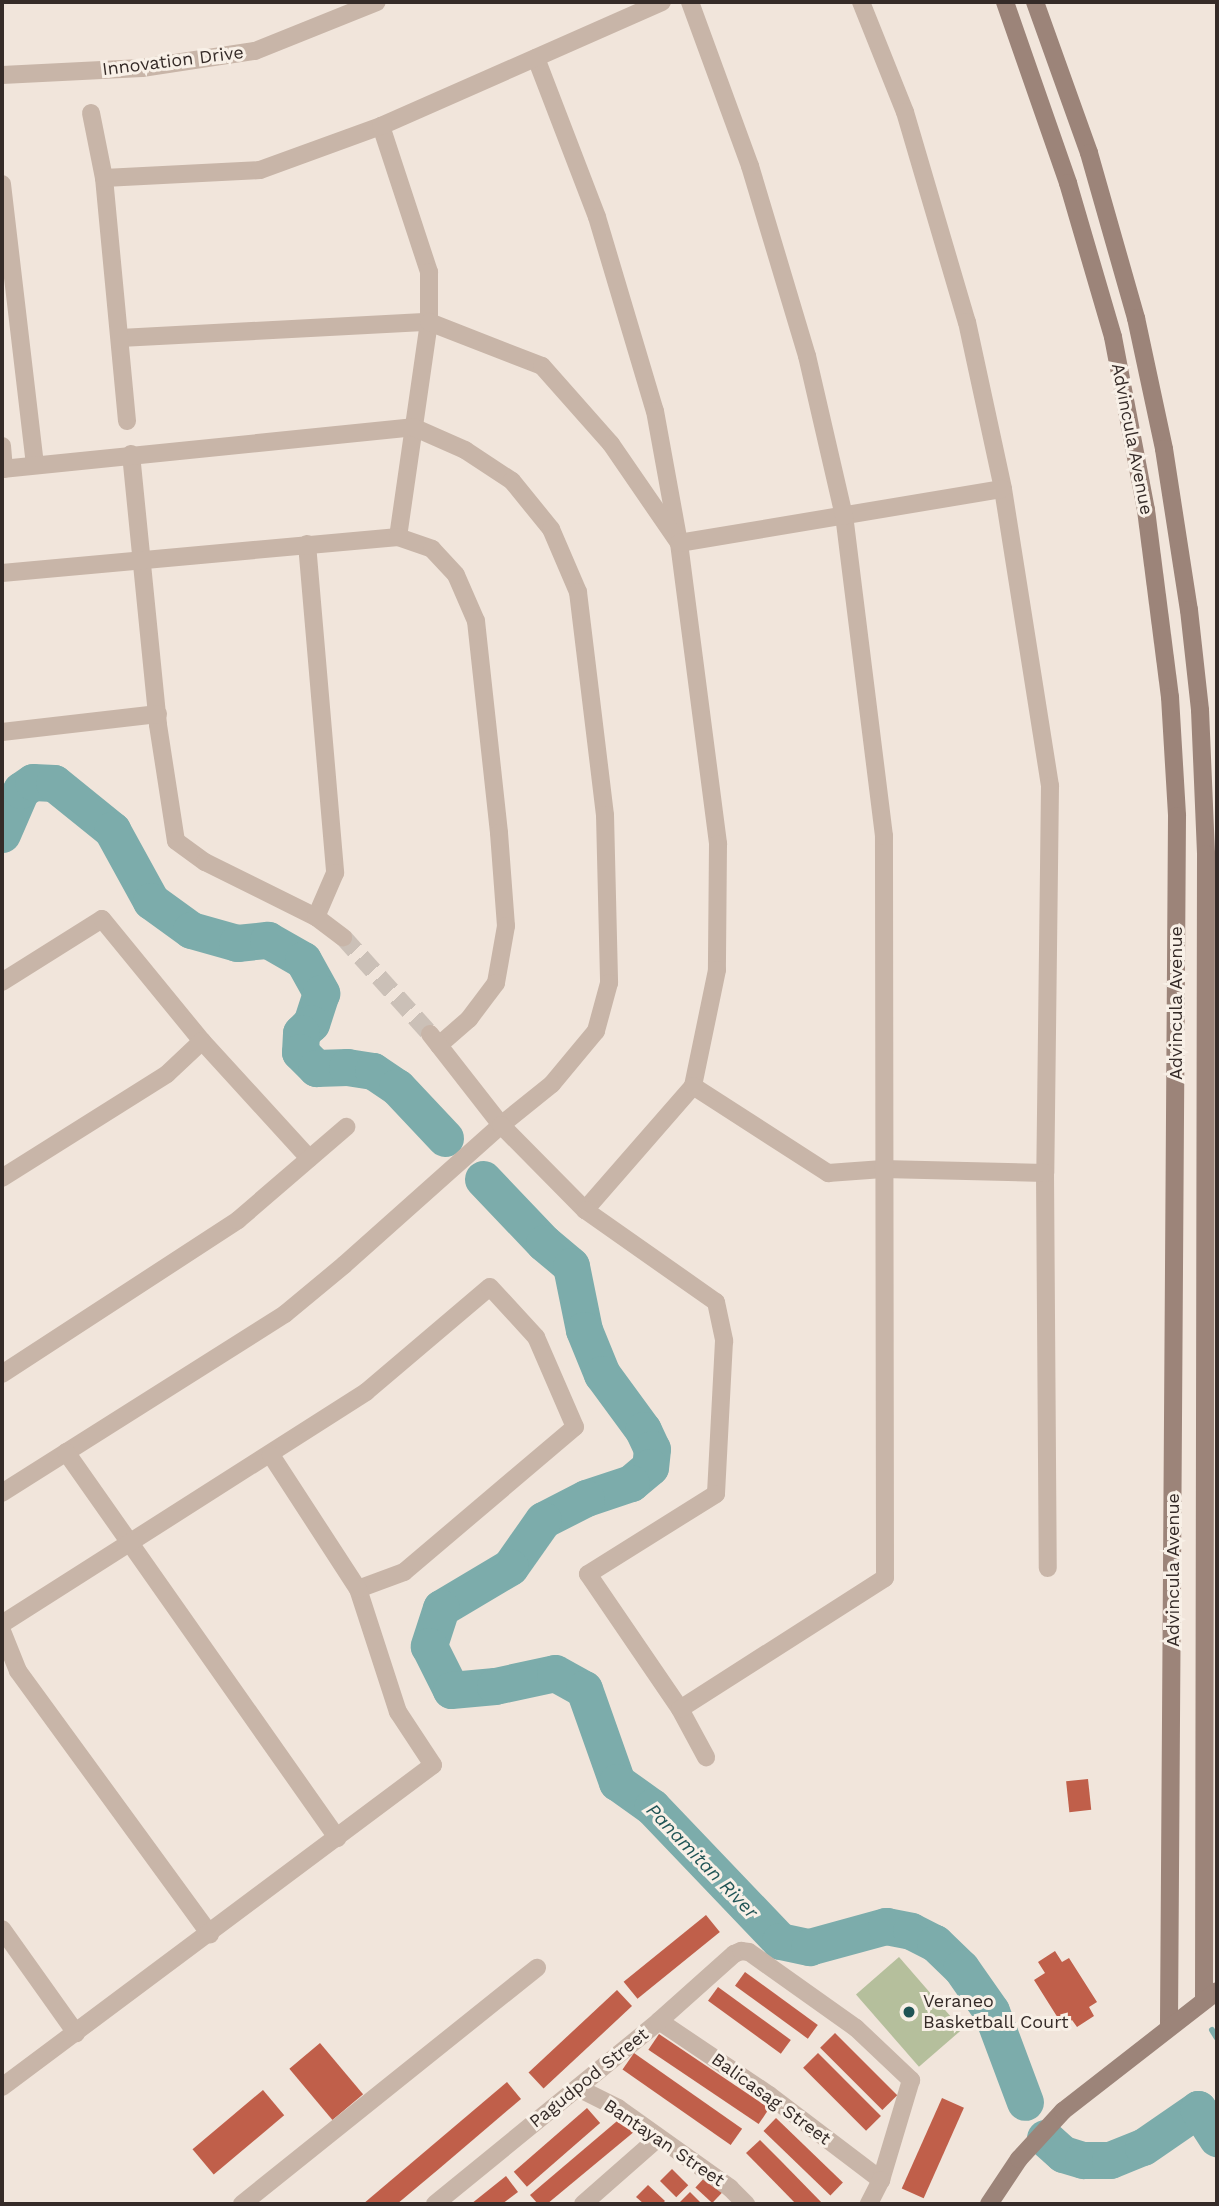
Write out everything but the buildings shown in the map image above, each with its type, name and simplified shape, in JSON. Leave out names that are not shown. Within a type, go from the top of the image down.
[{"type":"main road","name":"Advincula Avenue","points":[[1005,2],[1085,235],[1113,337],[1146,510],[1167,673],[1177,816],[1169,2026]]},
{"type":"main road","name":"Advincula Avenue","points":[[1035,2],[1102,194],[1136,318],[1164,449],[1196,667],[1203,746],[1206,854],[1203,1478],[1211,1996]]},
{"type":"main road","points":[[1026,58],[1052,48]]},
{"type":"main road","points":[[1174,1478],[1203,1478]]},
{"type":"main road","points":[[989,2204],[1019,2159],[1055,2119],[1169,2026],[1211,1996]]},
{"type":"street","name":"Innovation Drive","points":[[2,75],[142,68],[255,51],[377,2]]},
{"type":"street","points":[[104,178],[260,170],[381,126],[662,2]]},
{"type":"street","points":[[680,1709],[885,1578],[884,836],[844,516],[807,356],[750,166],[690,2]]},
{"type":"street","points":[[861,2],[905,112],[967,321],[1003,489],[1050,786],[1045,1173],[1048,1569]]},
{"type":"street","points":[[536,58],[597,217],[655,411],[679,543],[718,844],[717,970],[693,1086],[585,1210]]},
{"type":"street","points":[[91,113],[104,178],[127,421]]},
{"type":"street","points":[[381,126],[429,272],[429,322],[398,537]]},
{"type":"street","points":[[2,184],[35,465]]},
{"type":"street","points":[[120,338],[429,322],[542,366],[611,444],[679,543]]},
{"type":"street","points":[[2,446],[3,469],[413,427],[465,450],[512,481],[551,529],[578,592],[605,815],[609,983],[596,1031],[552,1084],[501,1125],[344,1265],[285,1314],[2,1493]]},
{"type":"street","points":[[131,454],[158,714],[176,841],[205,862],[316,917],[343,937]]},
{"type":"street","points":[[679,543],[1003,489]]},
{"type":"street","points":[[2,573],[398,537],[432,550],[456,575],[475,621],[499,832],[506,926],[495,983],[469,1018],[434,1040],[501,1125],[585,1210],[716,1302],[724,1341],[716,1494],[588,1574],[680,1709],[706,1757]]},
{"type":"street","points":[[307,544],[335,873],[316,917]]},
{"type":"street","points":[[2,732],[158,714]]},
{"type":"street","points":[[2,982],[102,919],[202,1041],[309,1158]]},
{"type":"street","points":[[2,1178],[167,1074],[202,1041]]},
{"type":"street","points":[[693,1086],[828,1173],[883,1169],[1045,1173]]},
{"type":"street","points":[[2,1374],[238,1220],[345,1127]]},
{"type":"street","points":[[2,1624],[366,1392],[490,1287],[536,1337],[575,1427],[404,1572],[358,1589]]},
{"type":"street","points":[[66,1452],[337,1839]]},
{"type":"street","points":[[2,2087],[433,1765],[398,1712],[358,1589],[271,1455]]},
{"type":"street","points":[[2,1630],[18,1671],[210,1934]]},
{"type":"street","points":[[2,1929],[76,2032]]},
{"type":"street","name":"Pagudpod Street","points":[[435,2204],[659,2021],[734,1954],[741,1951],[748,1952],[856,2028],[911,2080],[881,2179]]},
{"type":"street","points":[[242,2204],[537,1968]]},
{"type":"street","name":"Balicasag Street","points":[[659,2021],[769,2095],[881,2179]]},
{"type":"street","name":"Bantayan Street","points":[[578,2088],[618,2108],[730,2188],[746,2204]]},
{"type":"street","points":[[583,2204],[657,2138]]},
{"type":"street","points":[[869,2204],[881,2179]]},
{"type":"green space","name":"Veraneo Basketball Court","points":[[899,1957],[962,2029],[919,2067],[856,1994]]},
{"type":"waterway","name":"Panamitan River","points":[[2,834],[21,790],[33,782],[54,783],[112,830],[151,901],[191,930],[237,943],[268,940],[303,960],[321,993],[311,1023],[301,1033],[300,1052],[316,1068],[347,1067],[373,1071],[397,1087],[445,1138]]},
{"type":"waterway","name":"Panamitan River","points":[[483,1179],[544,1243],[571,1266],[584,1330],[602,1374],[643,1430],[652,1449],[650,1467],[631,1483],[586,1498],[543,1520],[510,1567],[441,1608],[429,1646],[451,1690],[495,1686],[555,1673],[584,1689],[617,1782],[652,1807],[780,1941],[809,1947],[886,1926],[911,1931],[935,1943],[961,1968],[991,2011],[1025,2102]]},
{"type":"waterway","points":[[1212,2030],[1217,2038]]},
{"type":"waterway","name":"Panamitan River","points":[[1045,2138],[1063,2154],[1083,2160],[1110,2160],[1143,2147],[1198,2109],[1217,2138]]},
{"type":"tunnel","points":[[343,937],[430,1034]]},
{"type":"place","name":"Veraneo Basketball Court","points":[[909,2012]]}]
